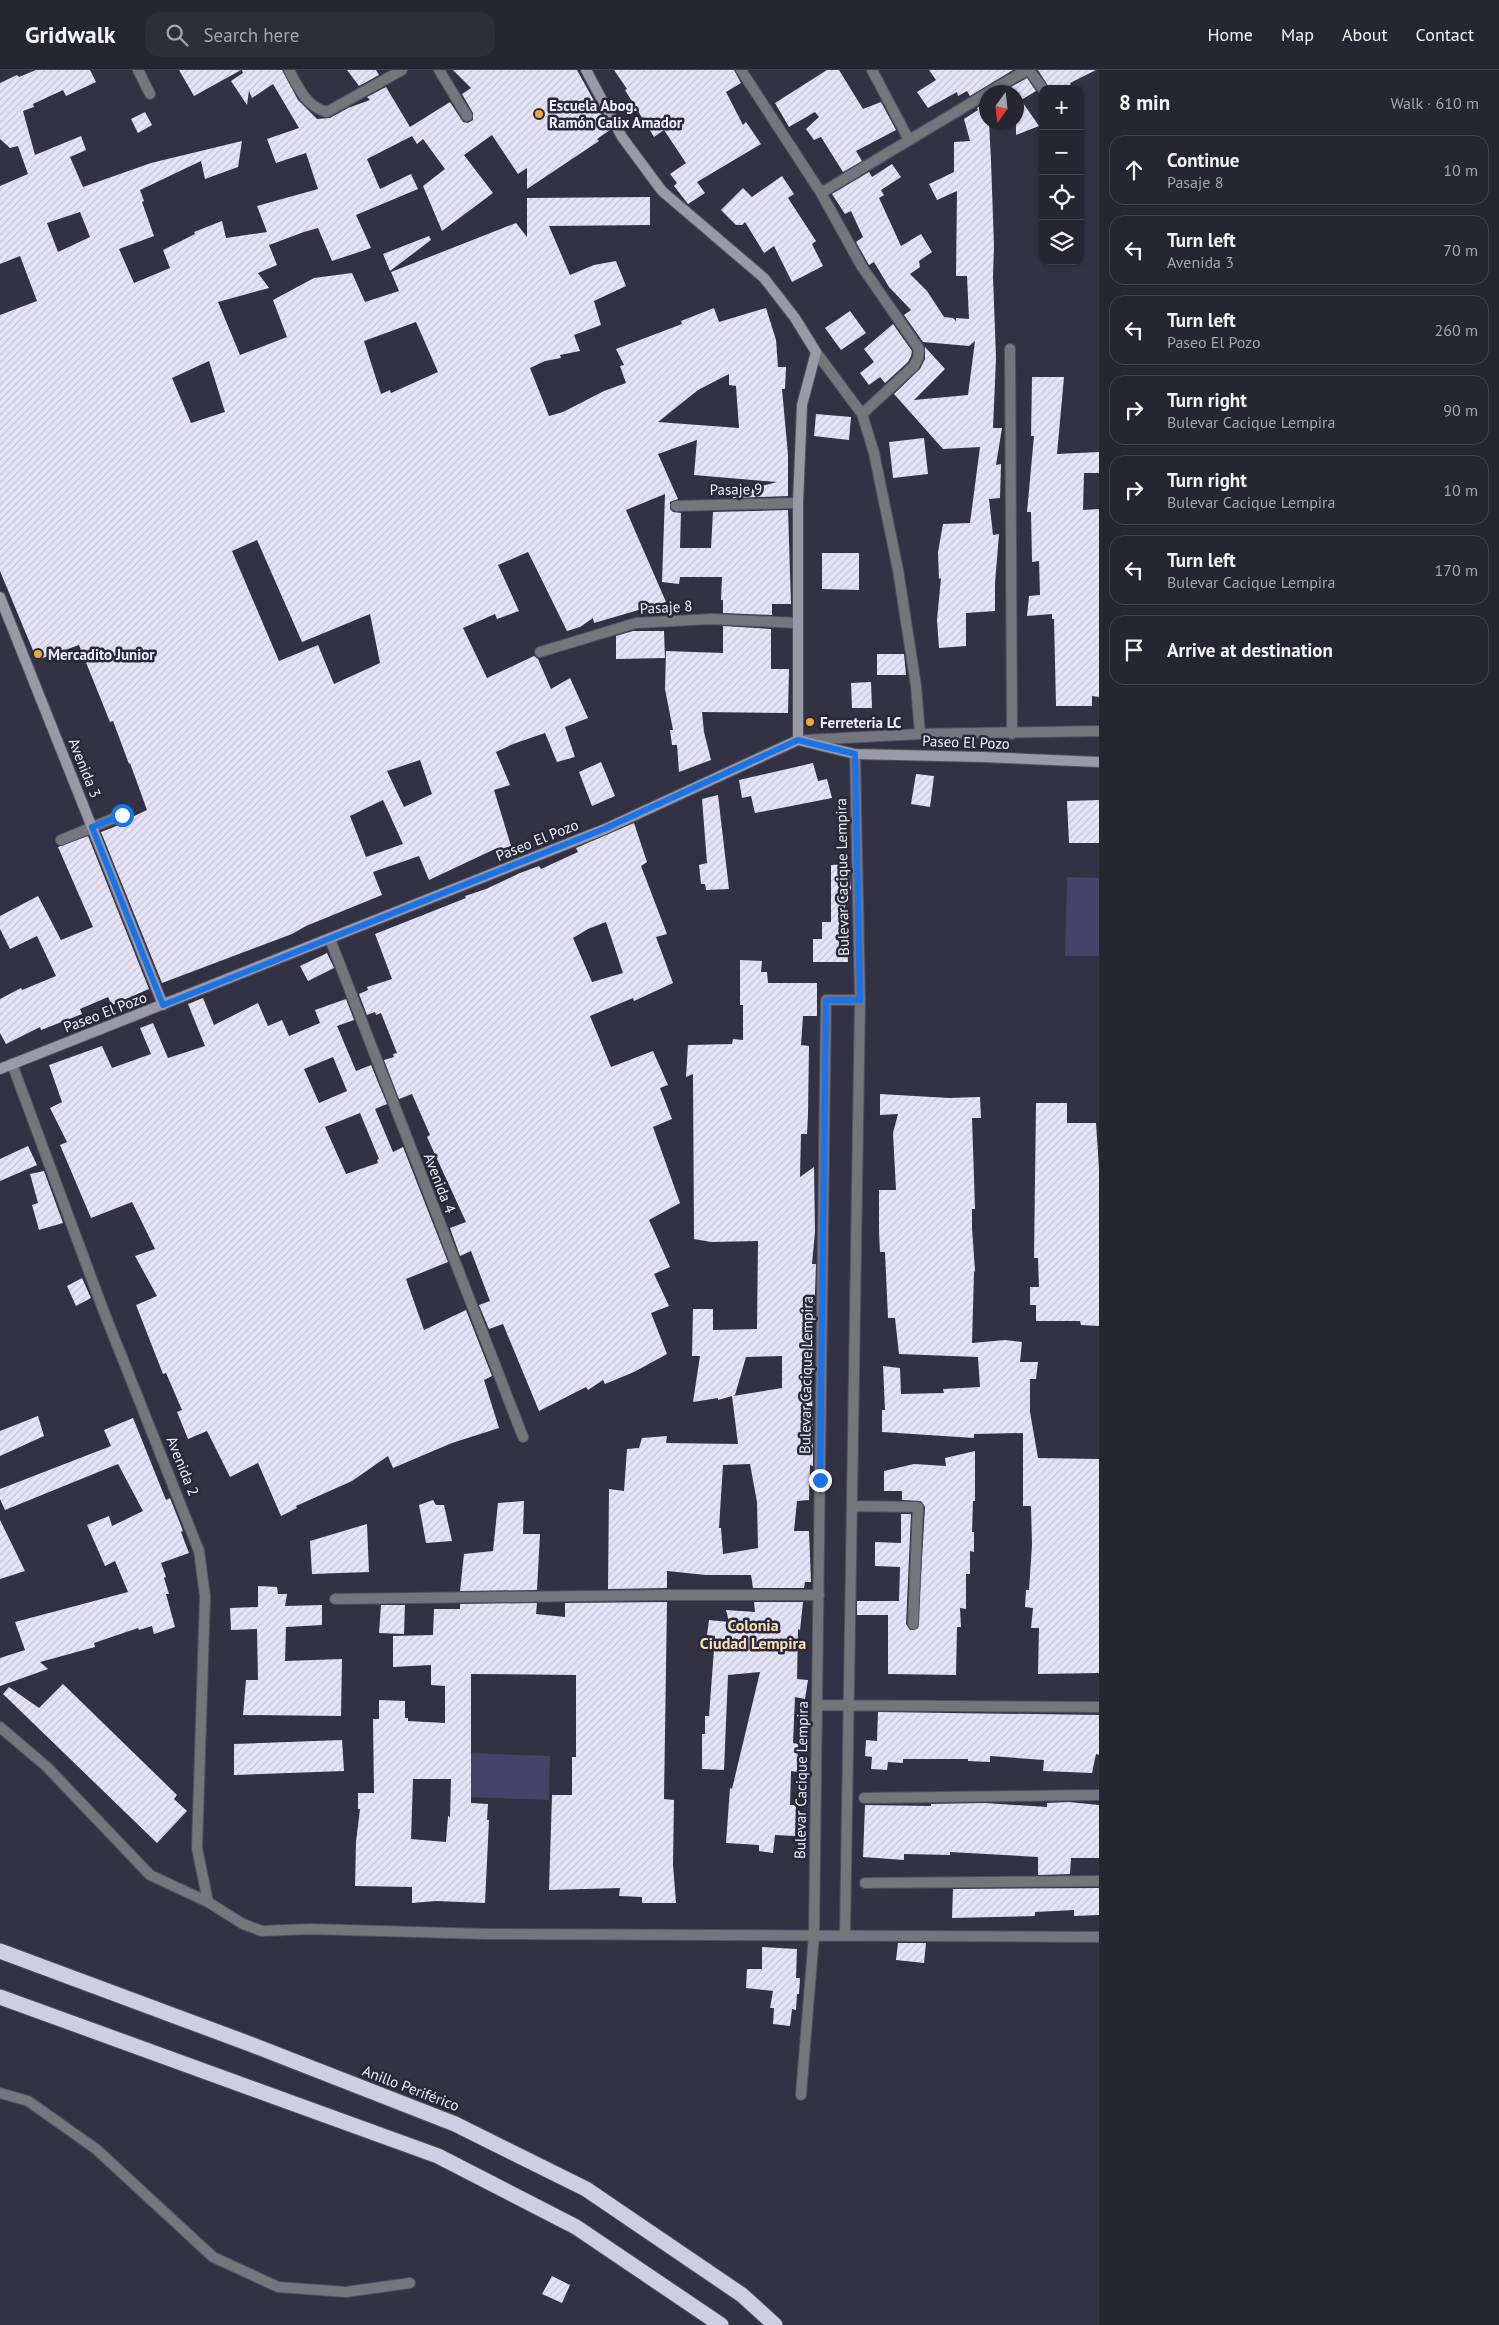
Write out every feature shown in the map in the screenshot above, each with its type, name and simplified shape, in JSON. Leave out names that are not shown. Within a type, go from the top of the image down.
[{"type":"highway","name":"Anillo Periférico","points":[[0,1952],[250,2044],[455,2124],[586,2189],[742,2294],[775,2325]]},
{"type":"highway","points":[[0,1997],[438,2156],[576,2227],[720,2325]]},
{"type":"street","points":[[138,70],[150,94]]},
{"type":"street","points":[[289,70],[304,98],[316,109],[328,112],[402,70]]},
{"type":"street","points":[[439,70],[467,116]]},
{"type":"street","points":[[586,70],[622,137],[662,192],[764,278],[795,318],[816,352],[862,414],[874,453],[898,570],[916,686],[920,734]]},
{"type":"street","points":[[741,70],[821,193],[862,267],[919,349],[918,358],[914,366],[862,414]]},
{"type":"street","points":[[872,70],[909,140]]},
{"type":"street","points":[[1002,85],[1028,70],[1040,85]]},
{"type":"street","points":[[821,193],[979,98]]},
{"type":"street","points":[[1010,350],[1012,734]]},
{"type":"street","points":[[816,352],[802,405],[798,503],[798,740],[920,734],[1012,734],[1099,731]]},
{"type":"street","name":"Pasaje 9","points":[[676,506],[798,503]]},
{"type":"street","name":"Avenida 3","points":[[0,597],[163,1005]]},
{"type":"street","name":"Pasaje 8","points":[[540,652],[636,623],[711,620],[798,623]]},
{"type":"street","name":"Paseo El Pozo","points":[[0,1069],[604,829],[798,740],[855,754],[1099,762]]},
{"type":"street","name":"Bulevar Cacique Lempira","points":[[845,1935],[860,1000],[855,754]]},
{"type":"street","points":[[61,840],[122,815]]},
{"type":"street","name":"Avenida 4","points":[[330,939],[523,1437]]},
{"type":"street","name":"Bulevar Cacique Lempira","points":[[801,2095],[814,1935],[826,1000],[860,1000]]},
{"type":"street","name":"Avenida 2","points":[[12,1064],[104,1312],[200,1552],[205,1596],[197,1848],[208,1902]]},
{"type":"street","points":[[852,1506],[918,1506],[913,1624]]},
{"type":"street","points":[[335,1599],[663,1594],[819,1595]]},
{"type":"street","points":[[817,1705],[1099,1708]]},
{"type":"street","points":[[0,1727],[47,1767],[150,1875],[208,1902],[244,1924],[262,1931],[310,1929],[487,1934],[1099,1937]]},
{"type":"street","points":[[864,1798],[1099,1795]]},
{"type":"street","points":[[865,1883],[1099,1881]]},
{"type":"street","points":[[0,2093],[28,2101],[96,2149],[213,2257],[278,2287],[346,2292],[410,2283]]},
{"type":"shaded area","points":[[1067,877],[1099,878],[1099,956],[1065,956]]},
{"type":"shaded area","points":[[465,1753],[550,1756],[549,1800],[464,1797]]},
{"type":"building","points":[[36,70],[90,70],[96,82],[66,96],[63,90],[33,104],[34,107],[23,111],[35,155],[81,136],[86,150],[70,157],[83,187],[151,163],[242,141],[238,167],[205,179],[201,161],[140,190],[144,201],[142,202],[154,236],[119,249],[134,283],[170,268],[163,250],[195,234],[194,232],[222,221],[226,238],[267,232],[257,206],[318,189],[306,153],[276,163],[267,139],[299,128],[273,84],[252,98],[249,91],[247,105],[231,81],[243,73],[242,70],[282,70],[298,100],[317,119],[330,118],[348,108],[370,100],[367,97],[386,87],[410,127],[450,102],[463,122],[468,123],[473,120],[473,113],[462,94],[471,88],[453,70],[577,70],[610,130],[597,139],[599,141],[527,189],[527,168],[518,174],[492,135],[464,155],[493,193],[442,231],[423,186],[445,169],[423,139],[417,144],[412,136],[367,159],[380,189],[411,174],[418,189],[356,215],[371,248],[332,261],[318,228],[304,232],[269,245],[277,265],[258,273],[269,288],[218,302],[240,355],[287,337],[273,300],[314,278],[352,273],[365,302],[399,291],[391,272],[516,223],[527,237],[527,198],[650,197],[650,225],[549,226],[570,275],[594,265],[616,261],[626,286],[594,301],[601,325],[574,335],[580,351],[560,355],[561,358],[545,361],[530,368],[549,416],[563,412],[604,391],[626,383],[620,366],[624,365],[616,349],[682,324],[681,321],[714,308],[719,322],[766,308],[776,340],[778,367],[786,367],[785,389],[782,389],[788,455],[788,496],[733,498],[733,494],[777,482],[694,475],[697,440],[658,454],[678,499],[670,502],[670,509],[673,512],[681,513],[680,548],[711,548],[713,512],[788,510],[791,604],[772,604],[772,615],[723,613],[723,600],[721,600],[722,577],[680,577],[679,584],[662,582],[665,494],[626,510],[666,602],[594,623],[593,618],[580,627],[567,631],[528,552],[498,565],[519,611],[497,619],[495,614],[463,628],[487,678],[534,656],[538,659],[551,689],[570,678],[588,718],[565,727],[575,757],[557,762],[545,733],[496,752],[510,785],[494,790],[511,846],[497,851],[495,849],[429,880],[419,856],[373,872],[382,895],[306,926],[292,934],[162,983],[101,832],[129,821],[128,819],[147,810],[130,763],[113,721],[110,722],[79,645],[37,660],[0,571],[0,315],[37,301],[20,256],[0,264],[0,186],[28,174],[18,146],[10,148],[0,139],[0,83],[17,75],[19,77]],"holes":[[[80,212],[90,237],[58,252],[47,223]],[[416,322],[438,372],[391,393],[390,390],[381,394],[364,341]],[[209,361],[225,412],[191,423],[172,378]],[[729,374],[729,385],[736,386],[739,428],[658,422],[698,390]],[[257,540],[302,642],[370,614],[380,663],[334,684],[318,645],[279,661],[232,551]],[[420,760],[432,794],[404,807],[387,771]],[[383,800],[403,844],[366,857],[350,816]]]},
{"type":"building","points":[[179,70],[241,70],[194,96]]},
{"type":"building","points":[[347,70],[376,70],[379,75],[359,86]]},
{"type":"building","points":[[614,70],[734,70],[741,83],[726,92],[743,125],[746,122],[761,144],[697,182],[705,193],[688,204],[674,186],[677,183],[670,174],[686,163],[664,130],[654,137]]},
{"type":"building","points":[[827,70],[839,70],[863,109],[881,102],[896,130],[856,151],[862,161],[843,172],[821,137],[814,140],[806,129],[819,117],[815,112],[789,127],[775,103]]},
{"type":"building","points":[[929,70],[1013,70],[988,85],[979,85],[979,91],[970,96],[967,91],[958,96],[957,92],[928,108],[917,92],[936,80]]},
{"type":"building","points":[[1038,70],[1096,70],[1070,83],[1071,85],[1047,85]]},
{"type":"building","points":[[1027,78],[1036,91],[1024,98],[1024,85],[1014,85]]},
{"type":"building","points":[[1024,104],[1039,126],[1016,135],[1016,130],[1024,130]]},
{"type":"building","points":[[979,107],[979,130],[989,130],[996,358],[993,428],[1002,428],[996,465],[1001,464],[1000,498],[989,499],[993,535],[999,534],[995,611],[966,613],[966,646],[939,648],[937,620],[941,578],[939,579],[938,552],[943,524],[970,523],[980,447],[943,449],[894,394],[920,369],[925,359],[925,347],[945,369],[914,400],[968,395],[975,341],[969,346],[923,342],[904,315],[911,310],[889,287],[874,262],[869,265],[856,242],[863,237],[851,211],[845,214],[832,194],[869,172],[872,177],[892,164],[901,177],[881,190],[884,195],[879,198],[901,246],[921,234],[932,252],[919,261],[920,267],[910,274],[927,291],[944,317],[953,318],[956,321],[956,318],[969,319],[967,276],[956,276],[957,191],[937,200],[929,184],[954,172],[954,142],[970,141],[964,119],[978,110],[977,108]]},
{"type":"building","points":[[145,112],[152,125],[138,133],[131,119]]},
{"type":"building","points":[[782,176],[794,194],[788,198],[816,241],[812,244],[823,266],[792,282],[774,246],[764,253],[745,222],[742,225],[736,225],[721,210],[743,188],[752,197]]},
{"type":"building","points":[[429,236],[431,240],[390,271],[383,254]]},
{"type":"building","points":[[850,311],[866,333],[841,350],[825,328]]},
{"type":"building","points":[[893,324],[912,351],[911,356],[908,362],[885,383],[880,377],[869,385],[860,373],[874,362],[864,349]]},
{"type":"building","points":[[1032,377],[1064,377],[1057,454],[1099,452],[1099,473],[1084,473],[1083,510],[1099,509],[1099,697],[1092,696],[1092,706],[1056,706],[1054,619],[1052,619],[1052,614],[1027,616],[1029,596],[1040,595],[1039,561],[1032,562],[1031,512],[1027,512],[1034,436],[1031,436]]},
{"type":"building","points":[[816,414],[851,417],[849,440],[814,436]]},
{"type":"building","points":[[924,438],[928,474],[893,478],[889,442]]},
{"type":"building","points":[[822,553],[859,553],[859,590],[822,589]]},
{"type":"building","points":[[723,626],[771,629],[771,669],[789,669],[788,713],[702,712],[704,732],[711,760],[679,772],[677,745],[672,745],[670,730],[673,730],[665,689],[666,651],[723,653]]},
{"type":"building","points":[[633,631],[664,631],[665,658],[616,659],[616,636]]},
{"type":"building","points":[[877,654],[904,654],[906,675],[877,675]]},
{"type":"building","points":[[871,682],[872,708],[852,708],[851,683]]},
{"type":"building","points":[[601,762],[615,796],[592,806],[579,772]]},
{"type":"building","points":[[813,763],[818,781],[827,779],[832,798],[755,813],[751,796],[742,798],[739,780]]},
{"type":"building","points":[[916,774],[934,776],[930,807],[911,804]]},
{"type":"building","points":[[718,795],[729,889],[706,890],[705,884],[701,884],[699,865],[707,863],[702,799]]},
{"type":"building","points":[[1099,800],[1099,843],[1069,843],[1067,801]]},
{"type":"building","points":[[634,823],[647,862],[641,866],[667,934],[656,937],[673,983],[634,1001],[633,998],[590,1016],[611,1067],[653,1051],[668,1085],[660,1088],[672,1119],[653,1127],[680,1203],[649,1220],[670,1267],[654,1274],[669,1306],[651,1313],[667,1354],[634,1372],[605,1384],[603,1380],[588,1390],[586,1387],[539,1411],[503,1324],[489,1329],[479,1305],[490,1301],[471,1251],[460,1256],[450,1228],[466,1222],[427,1137],[430,1135],[412,1094],[399,1099],[384,1060],[394,1057],[393,1054],[397,1053],[381,1013],[376,1015],[375,1012],[367,1015],[359,994],[368,990],[367,987],[392,979],[375,934],[466,898],[465,896],[486,889],[520,873],[539,866],[541,869],[578,852],[576,848]],"holes":[[[606,922],[623,973],[592,982],[573,938],[588,929]]]},
{"type":"building","points":[[88,836],[149,989],[112,1005],[108,997],[80,1009],[82,1014],[41,1030],[40,1027],[6,1044],[0,1033],[0,999],[21,988],[22,990],[56,976],[37,936],[10,949],[0,929],[0,916],[38,896],[61,940],[93,927],[58,847]]},
{"type":"building","points":[[848,864],[851,888],[840,922],[845,922],[848,962],[813,962],[813,939],[822,939],[822,922],[831,922],[831,865]]},
{"type":"building","points":[[327,953],[334,968],[308,981],[300,966]]},
{"type":"building","points":[[740,960],[762,961],[761,972],[767,972],[768,983],[817,983],[817,1016],[803,1016],[801,1045],[809,1046],[807,1134],[801,1134],[800,1177],[814,1167],[815,1232],[812,1264],[816,1264],[812,1376],[813,1466],[810,1465],[809,1500],[797,1501],[794,1531],[809,1531],[811,1582],[805,1582],[804,1588],[753,1588],[751,1575],[706,1575],[667,1571],[667,1588],[608,1589],[609,1489],[624,1491],[627,1449],[639,1448],[642,1438],[667,1436],[666,1443],[738,1444],[732,1396],[718,1400],[718,1398],[693,1402],[700,1356],[692,1356],[693,1309],[713,1309],[713,1330],[757,1329],[758,1241],[711,1242],[694,1239],[693,1074],[686,1077],[688,1045],[732,1044],[733,1039],[743,1040],[743,1005],[740,1005]],"holes":[[[782,1356],[782,1388],[733,1396],[735,1395],[746,1357]],[[750,1464],[757,1502],[758,1548],[723,1554],[721,1528],[719,1528],[723,1465]]]},
{"type":"building","points":[[203,998],[214,1025],[258,1003],[268,1026],[282,1020],[289,1036],[320,1023],[315,1010],[346,999],[354,1020],[337,1026],[356,1071],[371,1065],[387,1104],[375,1109],[393,1152],[403,1147],[448,1262],[406,1279],[424,1330],[466,1310],[492,1376],[484,1380],[499,1428],[452,1443],[393,1468],[388,1456],[352,1481],[296,1506],[297,1508],[281,1516],[258,1463],[230,1477],[207,1431],[188,1439],[177,1412],[182,1410],[166,1373],[163,1374],[136,1305],[157,1296],[135,1256],[155,1249],[132,1202],[91,1218],[60,1145],[67,1142],[50,1108],[62,1102],[49,1065],[102,1046],[112,1068],[151,1054],[140,1028],[153,1023],[168,1058],[205,1046],[188,1004]],"holes":[[[333,1057],[347,1091],[319,1103],[304,1069]],[[360,1113],[379,1159],[377,1160],[378,1163],[346,1174],[325,1127]]]},
{"type":"building","points":[[880,1094],[949,1098],[980,1097],[981,1118],[972,1118],[975,1209],[972,1209],[972,1228],[975,1271],[972,1343],[1005,1340],[1022,1342],[1020,1362],[1038,1362],[1036,1379],[1030,1379],[1030,1412],[1038,1458],[1099,1459],[1099,1673],[1038,1674],[1039,1628],[1031,1628],[1033,1608],[1025,1607],[1026,1590],[1029,1590],[1032,1545],[1031,1506],[1023,1506],[1023,1433],[974,1434],[974,1438],[882,1432],[882,1410],[885,1410],[883,1366],[900,1368],[901,1394],[944,1393],[943,1389],[980,1387],[978,1357],[899,1354],[895,1318],[888,1318],[885,1252],[880,1252],[879,1232],[879,1190],[896,1190],[893,1133],[898,1114],[880,1115]]},
{"type":"building","points":[[1036,1103],[1067,1103],[1067,1123],[1096,1123],[1099,1169],[1099,1326],[1081,1325],[1080,1321],[1036,1321],[1036,1305],[1030,1305],[1030,1287],[1039,1287],[1038,1258],[1034,1258]]},
{"type":"building","points":[[28,1146],[37,1165],[0,1181],[0,1159]]},
{"type":"building","points":[[44,1171],[63,1223],[39,1230],[32,1205],[38,1203],[30,1174]]},
{"type":"building","points":[[82,1278],[91,1298],[76,1306],[67,1286]]},
{"type":"building","points":[[38,1416],[44,1436],[0,1456],[0,1431]]},
{"type":"building","points":[[133,1418],[166,1500],[170,1498],[183,1531],[181,1532],[189,1553],[161,1563],[166,1577],[164,1578],[169,1594],[166,1594],[175,1627],[154,1634],[152,1626],[139,1630],[138,1628],[94,1643],[95,1647],[40,1662],[48,1669],[0,1686],[0,1658],[25,1650],[15,1622],[128,1592],[115,1561],[105,1566],[87,1525],[109,1516],[112,1526],[143,1511],[118,1464],[5,1510],[0,1499],[0,1489],[111,1446],[104,1430]]},
{"type":"building","points":[[975,1451],[975,1501],[973,1501],[972,1532],[974,1532],[974,1552],[970,1551],[970,1574],[966,1574],[966,1609],[960,1608],[961,1627],[957,1627],[956,1675],[888,1674],[888,1615],[857,1615],[857,1601],[899,1601],[900,1567],[875,1566],[875,1542],[901,1543],[901,1514],[911,1514],[906,1624],[910,1630],[918,1628],[925,1507],[921,1501],[902,1500],[902,1491],[884,1491],[884,1471],[914,1464],[946,1466],[945,1458]]},
{"type":"building","points":[[433,1500],[436,1505],[444,1505],[452,1541],[426,1543],[419,1505]]},
{"type":"building","points":[[524,1501],[523,1534],[540,1534],[537,1590],[460,1591],[464,1554],[493,1551],[498,1503]]},
{"type":"building","points":[[0,1520],[25,1571],[0,1579]]},
{"type":"building","points":[[367,1524],[369,1572],[312,1574],[310,1541]]},
{"type":"building","points":[[258,1586],[277,1587],[278,1594],[287,1594],[285,1606],[322,1605],[322,1625],[286,1627],[285,1661],[342,1659],[341,1716],[243,1715],[246,1680],[258,1680],[257,1629],[231,1630],[230,1608],[258,1607]]},
{"type":"building","points":[[667,1602],[664,1799],[674,1800],[673,1864],[676,1903],[642,1903],[642,1897],[619,1896],[620,1888],[549,1890],[552,1795],[572,1795],[572,1757],[576,1757],[576,1675],[471,1674],[471,1803],[488,1804],[487,1820],[489,1820],[485,1903],[436,1901],[412,1903],[412,1887],[355,1886],[356,1842],[360,1809],[358,1809],[358,1793],[374,1793],[373,1719],[379,1719],[379,1700],[405,1701],[405,1718],[408,1718],[408,1721],[445,1723],[445,1686],[431,1685],[431,1665],[393,1667],[393,1636],[433,1635],[434,1609],[460,1609],[460,1604],[537,1603],[536,1614],[565,1617],[565,1603]],"holes":[[[413,1779],[451,1779],[450,1817],[448,1816],[446,1842],[411,1839]]]},
{"type":"building","points":[[754,1602],[803,1602],[800,1630],[798,1629],[797,1679],[808,1680],[805,1699],[795,1697],[793,1743],[798,1744],[797,1772],[791,1771],[790,1805],[796,1805],[795,1836],[775,1835],[773,1853],[759,1851],[759,1845],[726,1843],[730,1788],[732,1789],[760,1672],[728,1675],[724,1770],[702,1769],[702,1734],[705,1734],[705,1716],[709,1716],[715,1636],[707,1635],[709,1620],[729,1622],[726,1610],[755,1612]]},
{"type":"building","points":[[381,1605],[405,1605],[404,1634],[379,1633]]},
{"type":"building","points":[[63,1684],[177,1795],[174,1799],[187,1811],[157,1843],[3,1694],[9,1687],[39,1708]]},
{"type":"building","points":[[878,1712],[1099,1715],[1099,1755],[1096,1754],[1092,1773],[1043,1771],[1044,1760],[990,1756],[990,1762],[968,1761],[968,1759],[903,1759],[903,1763],[888,1762],[887,1770],[871,1769],[872,1757],[865,1756],[866,1740],[877,1741]]},
{"type":"building","points":[[342,1740],[344,1771],[234,1775],[234,1744]]},
{"type":"building","points":[[1069,1802],[1099,1805],[1099,1858],[1071,1858],[1070,1874],[1038,1875],[1038,1857],[950,1852],[950,1855],[904,1854],[904,1860],[863,1857],[865,1805],[931,1806],[931,1804],[985,1803],[1047,1807],[1047,1803]]},
{"type":"building","points":[[1099,1888],[1099,1915],[1074,1916],[1074,1910],[1035,1912],[1035,1916],[952,1918],[953,1889]]},
{"type":"building","points":[[898,1943],[926,1943],[924,1963],[896,1960]]},
{"type":"building","points":[[762,1947],[797,1949],[796,1978],[800,1978],[799,1994],[797,1994],[796,2010],[792,2009],[790,2026],[773,2024],[774,2008],[770,2008],[773,1991],[746,1988],[747,1969],[762,1969]]},
{"type":"building","points":[[552,2276],[570,2285],[562,2303],[542,2294]]},
{"type":"place","name":"Escuela Abog. Ramón Calix Amador","points":[[539,114]]},
{"type":"place","name":"Mercadito Junior","points":[[38,654]]},
{"type":"place","name":"Ferreteria LC","points":[[810,722]]},
{"type":"district","name":"Colonia Ciudad Lempira","points":[[753,1634]]},
{"type":"route","points":[[122,815],[92,827],[163,1005],[604,829],[687,793],[712,779],[798,740],[855,754],[860,1000],[826,1000],[820,1480]]}]
